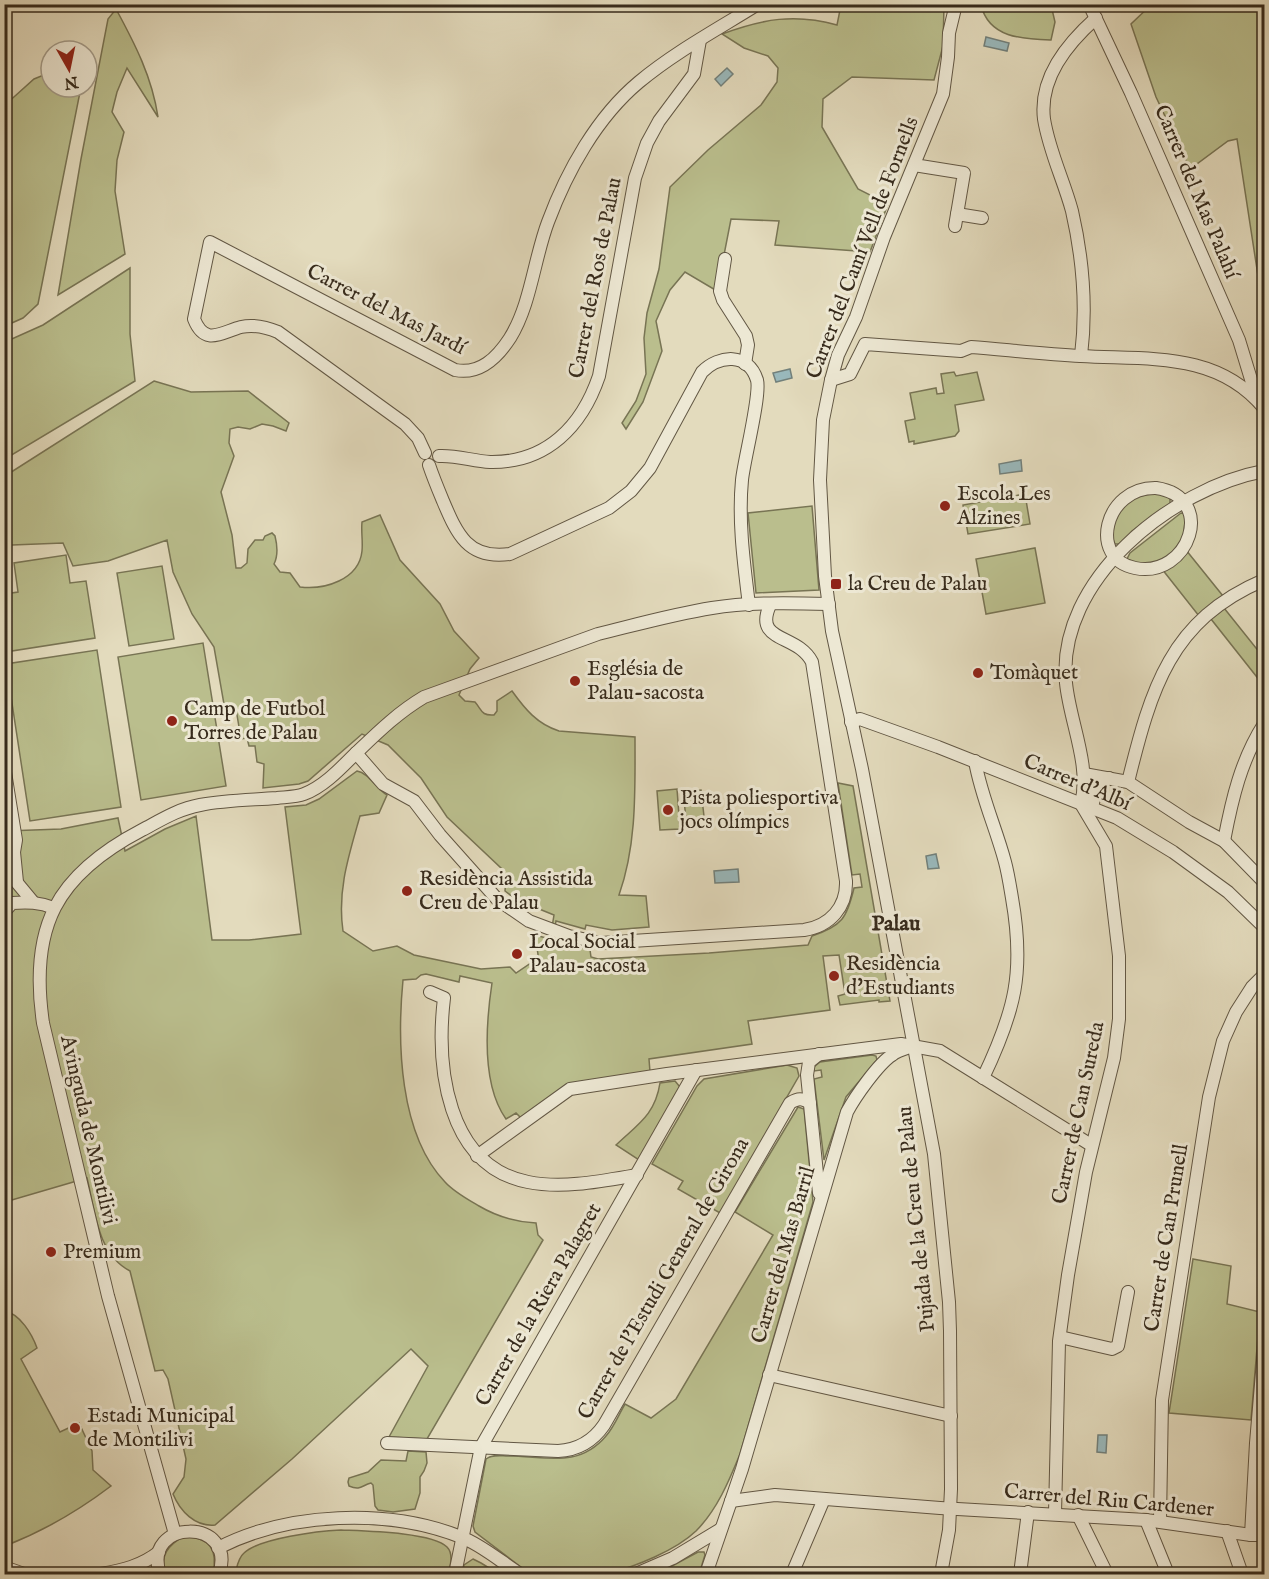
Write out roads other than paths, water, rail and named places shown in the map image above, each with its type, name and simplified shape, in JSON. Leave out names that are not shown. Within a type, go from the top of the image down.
[{"type":"street","name":"Carrer del Mas Jardí","points":[[427,459],[418,438],[405,424],[278,332],[260,326],[250,326],[241,327],[220,336],[202,332],[194,319],[210,242],[455,370],[463,372],[483,367],[510,339],[522,314],[534,264],[556,201],[594,134],[617,104],[639,82],[758,4]]},
{"type":"street","name":"Carrer del Camí Vell de Fornells","points":[[851,722],[832,631],[829,604],[820,480],[823,420],[838,355],[856,317],[885,237],[943,94],[949,33],[956,4]]},
{"type":"street","name":"Carrer del Mas Palahí","points":[[1089,4],[1131,93],[1239,340],[1261,404]]},
{"type":"street","points":[[1081,356],[1084,297],[1080,252],[1071,210],[1044,120],[1044,105],[1046,88],[1062,54],[1077,35],[1096,18]]},
{"type":"street","name":"Carrer del Ros de Palau","points":[[427,459],[438,462],[439,456],[494,462],[529,456],[560,438],[581,416],[591,400],[599,376],[632,195],[641,160],[659,121],[694,74],[700,40]]},
{"type":"street","points":[[914,165],[964,173],[956,220],[982,218]]},
{"type":"street","points":[[725,259],[720,291],[723,300],[746,336],[748,345],[745,364]]},
{"type":"street","points":[[831,380],[850,374],[865,344],[961,351],[971,347],[1192,363],[1225,377],[1261,404]]},
{"type":"street","points":[[427,459],[460,537],[480,552],[510,554],[620,501],[650,468],[702,372],[710,364],[727,358],[745,364],[756,376],[758,390],[744,465],[741,499],[749,605]]},
{"type":"street","points":[[1086,806],[1084,774],[1066,682],[1067,648],[1084,599],[1116,557],[1142,532],[1185,501],[1222,484],[1264,471]]},
{"type":"street","points":[[1156,488],[1172,492],[1185,501],[1191,519],[1190,535],[1183,549],[1173,559],[1161,566],[1146,569],[1126,565],[1116,557],[1109,542],[1108,525],[1112,514],[1124,498],[1141,489],[1156,488]]},
{"type":"street","points":[[1128,782],[1153,696],[1160,677],[1172,656],[1192,630],[1217,605],[1264,580]]},
{"type":"street","name":"Avinguda de Montilivi","points":[[175,1534],[105,1287],[43,1023],[39,996],[40,949],[54,908],[70,885],[106,850],[169,815],[211,802],[306,794],[356,753],[402,710],[424,697],[598,634],[710,608],[829,604]]},
{"type":"street","points":[[356,753],[383,784],[414,801],[440,835],[497,899],[529,921],[569,936],[601,943],[804,930],[819,926],[835,914],[843,900],[846,885],[843,858],[812,662],[807,653],[796,644],[772,633],[767,627],[765,617],[770,605]]},
{"type":"street","name":"Carrer d'Albí","points":[[851,722],[860,719],[975,761],[1117,818],[1173,852],[1228,892],[1264,927]]},
{"type":"street","name":"Pujada de la Creu de Palau","points":[[851,722],[862,769],[934,1154],[943,1234],[949,1302],[951,1416],[949,1530],[941,1575]]},
{"type":"street","points":[[1224,841],[1245,758],[1264,724]]},
{"type":"street","points":[[975,761],[982,794],[1006,864],[1018,932],[1017,977],[1011,1010],[983,1078]]},
{"type":"street","points":[[4,766],[16,840],[14,852],[17,882]]},
{"type":"street","name":"Carrer d'Albí","points":[[1084,774],[1128,782],[1189,822],[1224,841],[1264,882]]},
{"type":"street","points":[[1086,806],[1097,784],[1109,778]]},
{"type":"street","name":"Carrer de Can Sureda","points":[[1055,1514],[1060,1337],[1068,1275],[1091,1145],[1114,1058],[1119,1019],[1120,974],[1117,928],[1106,846],[1086,806]]},
{"type":"street","points":[[4,867],[33,902]]},
{"type":"street","points":[[7,906],[33,902],[54,908]]},
{"type":"street","name":"Carrer de Can Prunell","points":[[1160,1521],[1162,1400],[1209,1097],[1223,1041],[1236,1012],[1252,987],[1264,975]]},
{"type":"street","points":[[430,992],[444,998],[441,1037],[446,1082],[457,1121],[477,1156],[483,1162],[504,1175],[540,1184],[578,1183],[637,1175]]},
{"type":"street","points":[[477,1156],[570,1089],[696,1070],[901,1044],[940,1051],[1091,1145]]},
{"type":"street","name":"Carrer del Mas Barril","points":[[706,1575],[742,1469],[847,1112],[859,1093],[892,1054],[914,1045]]},
{"type":"street","points":[[819,1202],[817,1161],[807,1075],[809,1062],[820,1054]]},
{"type":"street","points":[[785,1058],[798,1062],[807,1075]]},
{"type":"street","name":"Carrer de la Riera Palagret","points":[[455,1575],[481,1447],[696,1070]]},
{"type":"street","name":"Carrer de l'Estudi General de Girona","points":[[387,1443],[563,1451],[579,1447],[596,1435],[604,1425],[790,1103],[796,1099],[803,1099],[810,1103]]},
{"type":"street","points":[[817,1161],[820,1165],[830,1168]]},
{"type":"street","points":[[1060,1337],[1112,1349],[1118,1346],[1128,1292]]},
{"type":"street","points":[[1251,1535],[1264,1349]]},
{"type":"street","points":[[770,1376],[951,1416]]},
{"type":"street","name":"Carrer del Riu Cardener","points":[[730,1501],[775,1495],[1160,1521],[1264,1536]]},
{"type":"street","points":[[792,1575],[824,1499]]},
{"type":"street","points":[[1020,1575],[1028,1512]]},
{"type":"street","points":[[1078,1515],[1107,1575]]},
{"type":"street","points":[[218,1548],[275,1527],[300,1522],[339,1518],[388,1520],[410,1523],[462,1537],[519,1575]]},
{"type":"street","points":[[1146,1520],[1168,1575]]},
{"type":"street","points":[[636,1575],[673,1558],[721,1529]]},
{"type":"street","points":[[101,1575],[129,1569],[147,1561],[159,1552],[166,1540],[175,1534],[188,1531],[199,1532],[210,1538],[218,1548],[222,1562],[219,1575]]},
{"type":"street","points":[[1227,1532],[1242,1575]]},
{"type":"street","points":[[159,1552],[160,1575]]},
{"type":"street","points":[[4,1569],[8,1575]]},
{"type":"street","points":[[4,1569],[24,1575]]},
{"type":"water","points":[[986,37],[1009,43],[1007,51],[984,46]]},
{"type":"water","points":[[727,68],[733,74],[721,86],[715,79]]},
{"type":"water","points":[[790,369],[792,378],[776,382],[773,373]]},
{"type":"water","points":[[1021,460],[1022,471],[1000,474],[999,464]]},
{"type":"water","points":[[936,854],[939,868],[928,869],[926,856]]},
{"type":"water","points":[[738,869],[739,882],[715,883],[714,871]]},
{"type":"water","points":[[1098,1435],[1107,1435],[1106,1453],[1097,1452]]},
{"type":"place","name":"Escola Les Alzines","points":[[945,506]]},
{"type":"place","name":"la Creu de Palau","points":[[836,584]]},
{"type":"place","name":"Tomàquet","points":[[978,673]]},
{"type":"place","name":"Església de Palau-sacosta","points":[[575,681]]},
{"type":"place","name":"Camp de Futbol Torres de Palau","points":[[172,721]]},
{"type":"place","name":"Pista poliesportiva jocs olímpics","points":[[668,810]]},
{"type":"place","name":"Residència Assistida Creu de Palau","points":[[407,891]]},
{"type":"place","name":"Local Social Palau-sacosta","points":[[517,954]]},
{"type":"place","name":"Residència d'Estudiants","points":[[834,976]]},
{"type":"place","name":"Premium","points":[[51,1252]]},
{"type":"place","name":"Estadi Municipal de Montilivi","points":[[75,1428]]},
{"type":"district","name":"Palau","points":[[896,924]]}]
